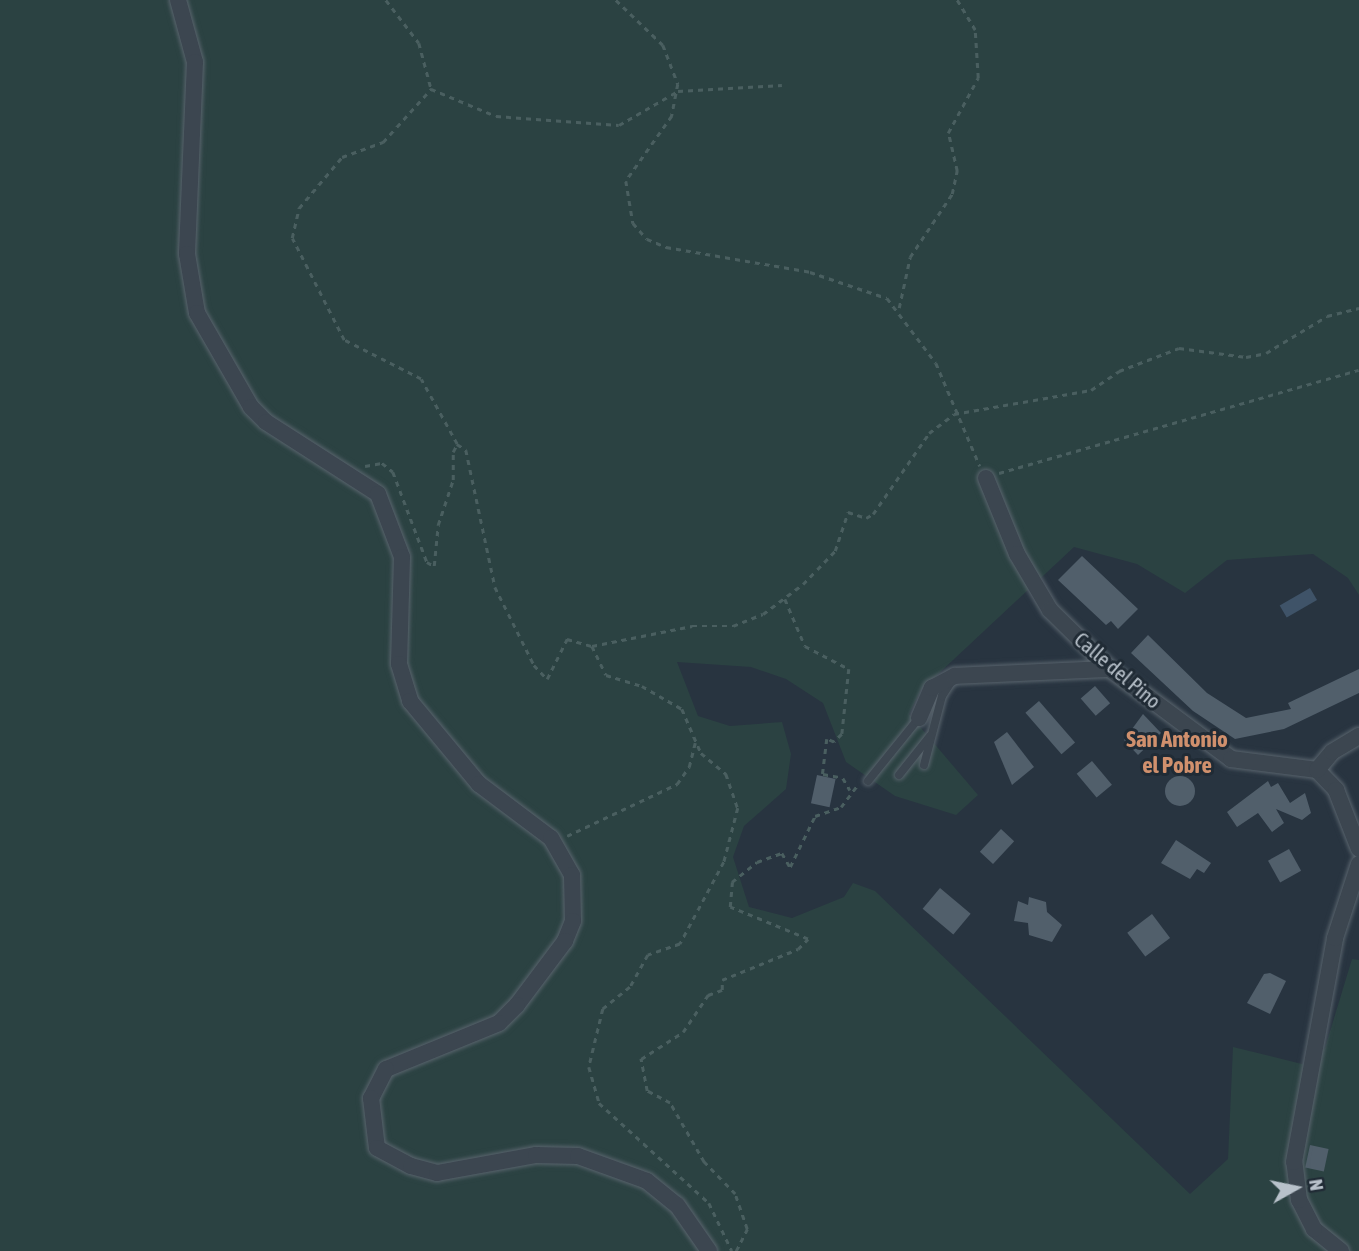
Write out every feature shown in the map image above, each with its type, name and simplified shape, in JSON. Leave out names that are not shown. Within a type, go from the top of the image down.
[{"type":"street","points":[[178,0],[195,62],[187,254],[197,313],[251,407],[266,422],[349,472],[377,494],[395,530],[402,557],[399,664],[410,701],[479,784],[534,822],[555,844],[572,876],[574,895],[565,941],[499,1023],[386,1069],[371,1098],[377,1147],[411,1167],[437,1172],[536,1155],[578,1156],[647,1181],[677,1205],[709,1251]]},
{"type":"street","name":"Calle del Pino","points":[[986,478],[1017,554],[1050,610],[1110,669],[1231,759],[1317,770]]},
{"type":"street","points":[[919,718],[932,688],[955,676],[1110,669]]},
{"type":"street","points":[[1359,736],[1332,752],[1317,770],[1336,790],[1359,849]]},
{"type":"street","points":[[1341,1251],[1314,1229],[1304,1210],[1294,1162],[1335,939],[1359,864]]},
{"type":"lane","points":[[925,765],[942,696],[955,676]]},
{"type":"lane","points":[[868,781],[919,718]]},
{"type":"lane","points":[[899,775],[931,735]]},
{"type":"path","points":[[386,0],[419,43],[428,62],[431,89],[383,142],[342,157],[299,208],[292,238],[344,340],[421,379],[457,444],[466,450],[495,587],[534,665],[547,679],[562,642],[592,646],[692,626],[733,626],[784,598],[835,551],[848,512],[866,518],[873,514],[929,432],[954,414],[1091,390],[1119,371],[1179,348],[1246,358],[1266,353],[1327,316],[1359,308]]},
{"type":"path","points":[[616,0],[663,45],[678,91],[672,116],[626,181],[628,215],[647,239],[666,247],[839,279],[900,308],[936,363],[954,414],[986,478],[1359,370]]},
{"type":"path","points":[[900,308],[910,257],[952,194],[957,172],[948,133],[978,78],[975,30],[957,0]]},
{"type":"path","points":[[431,89],[496,116],[619,125],[678,91],[782,85]]},
{"type":"path","points":[[349,472],[372,463],[393,472],[427,562],[434,566],[457,444]]},
{"type":"path","points":[[784,598],[805,646],[849,669],[842,734],[834,742],[827,739],[823,774],[843,778],[850,790]]},
{"type":"path","points":[[555,844],[677,784],[689,766],[695,742],[695,730],[682,709],[642,686],[606,675],[592,646]]},
{"type":"path","points":[[695,742],[726,774],[740,818],[724,863],[680,944],[648,955],[630,987],[603,1009],[590,1079],[599,1103],[709,1202],[734,1251]]},
{"type":"path","points":[[734,1251],[747,1229],[735,1194],[704,1162],[670,1104],[647,1091],[641,1059],[683,1032],[708,995],[722,990],[722,980],[797,949],[808,939],[730,907],[732,882],[757,862],[782,853],[790,867],[804,831],[815,816],[841,807],[850,790],[868,781]]},
{"type":"green space","points":[[0,0],[1359,0],[1359,595],[1348,578],[1313,554],[1227,560],[1185,593],[1137,564],[1074,547],[921,690],[909,714],[978,795],[956,815],[895,796],[846,762],[823,703],[786,679],[751,667],[677,662],[698,716],[730,726],[782,722],[791,754],[786,789],[744,826],[733,857],[749,907],[792,918],[844,897],[853,883],[875,891],[1190,1194],[1228,1159],[1233,1047],[1306,1065],[1325,1048],[1352,959],[1359,960],[1359,1251],[0,1251]]},
{"type":"water","points":[[1310,588],[1317,600],[1287,618],[1280,606]]},
{"type":"building","points":[[1082,556],[1138,609],[1118,629],[1111,621],[1106,625],[1058,580]]},
{"type":"building","points":[[1148,635],[1207,693],[1246,718],[1291,709],[1288,703],[1359,669],[1359,693],[1284,729],[1235,739],[1193,711],[1131,653]]},
{"type":"building","points":[[1095,686],[1110,703],[1096,716],[1081,698]]},
{"type":"building","points":[[1039,701],[1075,743],[1061,754],[1025,713]]},
{"type":"building","points":[[1143,714],[1161,733],[1138,755],[1124,740]]},
{"type":"building","points":[[1007,732],[1034,767],[1012,785],[994,742]]},
{"type":"building","points":[[1092,761],[1112,785],[1097,798],[1077,774]]},
{"type":"building","points":[[817,775],[836,779],[830,807],[811,803]]},
{"type":"building","points":[[1180,776],[1186,777],[1194,785],[1194,797],[1186,805],[1180,806],[1174,805],[1166,797],[1165,791],[1166,785],[1174,777]]},
{"type":"building","points":[[1268,781],[1271,787],[1278,783],[1290,803],[1305,793],[1311,813],[1302,820],[1276,809],[1284,823],[1272,832],[1258,813],[1237,827],[1227,812]]},
{"type":"building","points":[[1001,829],[1014,841],[993,864],[980,852]]},
{"type":"building","points":[[1176,840],[1211,863],[1204,873],[1197,869],[1190,879],[1161,863]]},
{"type":"building","points":[[1289,849],[1301,871],[1280,883],[1268,861]]},
{"type":"building","points":[[940,888],[971,914],[953,934],[923,909]]},
{"type":"building","points":[[1029,897],[1046,902],[1047,912],[1062,925],[1052,942],[1029,935],[1028,923],[1014,921],[1018,901],[1028,905]]},
{"type":"building","points":[[1152,914],[1170,938],[1145,957],[1127,933]]},
{"type":"building","points":[[1270,973],[1286,981],[1270,1014],[1247,1003],[1264,974]]},
{"type":"building","points":[[1310,1145],[1329,1149],[1324,1171],[1305,1167]]},
{"type":"district","name":"San Antonio el Pobre","points":[[1177,752]]}]
